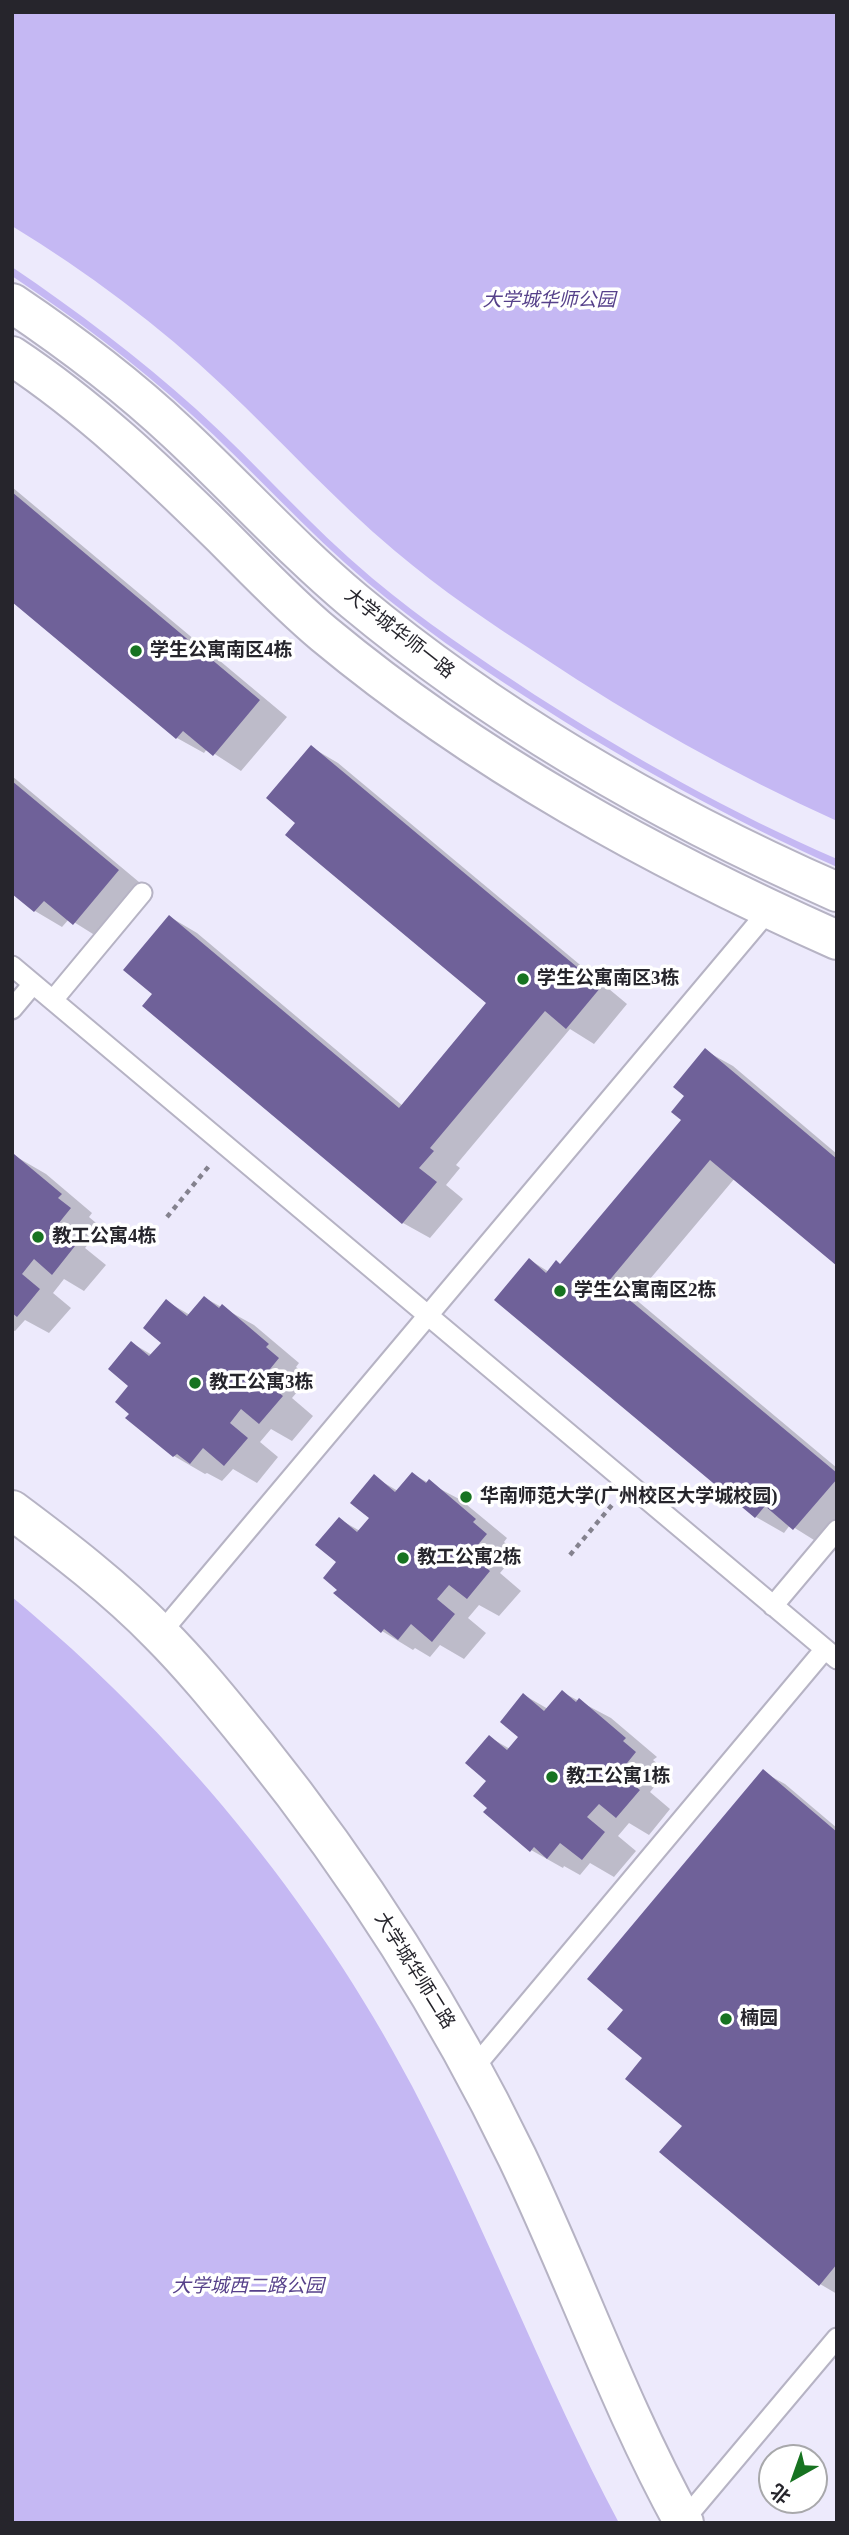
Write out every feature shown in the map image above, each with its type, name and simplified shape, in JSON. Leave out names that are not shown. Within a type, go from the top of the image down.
[{"type":"street","name":"大学城华师一路","points":[[12,303],[64,338],[125,387],[177,432],[351,599],[446,672],[556,744],[666,808],[837,892]]},
{"type":"street","points":[[12,356],[38,373],[148,464],[323,632],[421,708],[589,816],[692,873],[837,940]]},
{"type":"street","name":"大学城华师二路","points":[[12,1510],[92,1573],[160,1634],[232,1715],[324,1833],[421,1979],[472,2070],[544,2215],[646,2452],[683,2522]]},
{"type":"lane","points":[[53,1000],[142,894]]},
{"type":"lane","points":[[160,1634],[769,910]]},
{"type":"lane","points":[[12,967],[831,1654],[472,2070]]},
{"type":"lane","points":[[12,1009],[33,984]]},
{"type":"lane","points":[[773,1606],[837,1530]]},
{"type":"lane","points":[[683,2522],[837,2338]]},
{"type":"path","points":[[167,1217],[226,1146]]},
{"type":"path","points":[[570,1555],[629,1485]]},
{"type":"green space","name":"大学城华师公园","points":[[12,12],[837,12],[837,821],[722,765],[649,723],[576,679],[448,593],[372,531],[199,363],[95,281],[12,226]]},
{"type":"green space","points":[[12,267],[60,300],[152,371],[219,430],[349,558],[431,624],[535,695],[608,740],[720,803],[837,859],[837,867],[756,829],[640,766],[505,684],[445,643],[345,563],[149,377],[12,276]]},
{"type":"green space","name":"大学城西二路公园","points":[[12,1597],[129,1704],[184,1761],[285,1885],[331,1950],[374,2017],[412,2086],[465,2194],[591,2469],[619,2523],[12,2523]]},
{"type":"building","name":"学生公寓南区4栋","points":[[12,492],[260,700],[213,756],[183,731],[176,739],[12,602]]},
{"type":"building","name":"学生公寓南区3栋","points":[[311,745],[601,987],[566,1029],[545,1011],[430,1148],[434,1151],[419,1168],[437,1182],[402,1224],[142,1006],[152,994],[123,970],[169,915],[399,1108],[486,1003],[285,835],[295,823],[266,798]]},
{"type":"building","points":[[12,781],[119,870],[73,925],[44,901],[34,912],[12,894]]},
{"type":"building","name":"学生公寓南区2栋","points":[[705,1048],[837,1159],[837,1266],[710,1160],[608,1282],[837,1473],[837,1479],[793,1530],[765,1506],[755,1518],[494,1300],[529,1258],[546,1273],[556,1260],[560,1264],[681,1120],[671,1112],[684,1096],[673,1087]]},
{"type":"building","name":"教工公寓4栋","points":[[14,1154],[62,1194],[58,1198],[71,1208],[54,1229],[75,1246],[52,1275],[34,1259],[22,1274],[40,1289],[17,1317],[12,1313]]},
{"type":"building","name":"教工公寓3栋","points":[[204,1296],[219,1308],[222,1304],[269,1344],[266,1347],[279,1358],[262,1379],[283,1396],[259,1424],[241,1409],[230,1423],[248,1438],[224,1466],[203,1448],[190,1464],[177,1454],[173,1457],[125,1418],[129,1414],[115,1402],[128,1386],[108,1369],[131,1341],[149,1356],[161,1343],[143,1328],[166,1299],[187,1316]]},
{"type":"building","name":"教工公寓2栋","points":[[412,1472],[426,1483],[429,1479],[476,1519],[473,1522],[487,1534],[470,1554],[490,1571],[467,1599],[449,1585],[437,1599],[455,1614],[432,1642],[411,1624],[398,1640],[384,1629],[381,1633],[333,1593],[337,1590],[323,1578],[336,1562],[315,1545],[339,1517],[357,1532],[369,1518],[350,1503],[374,1474],[395,1492]]},
{"type":"building","name":"教工公寓1栋","points":[[562,1690],[576,1702],[579,1698],[626,1738],[623,1741],[636,1752],[619,1773],[640,1790],[616,1818],[599,1804],[587,1817],[605,1832],[582,1860],[560,1843],[547,1859],[534,1847],[530,1852],[483,1812],[487,1808],[473,1796],[486,1781],[465,1763],[489,1735],[507,1750],[518,1737],[500,1722],[523,1693],[544,1711]]},
{"type":"building","name":"楠园","points":[[763,1769],[837,1832],[837,2264],[819,2286],[659,2152],[682,2126],[625,2079],[642,2058],[607,2029],[623,2010],[587,1979]]},
{"type":"place","name":"学生公寓南区4栋","points":[[136,651]]},
{"type":"place","name":"学生公寓南区3栋","points":[[523,979]]},
{"type":"place","name":"教工公寓4栋","points":[[38,1237]]},
{"type":"place","name":"学生公寓南区2栋","points":[[560,1291]]},
{"type":"place","name":"教工公寓3栋","points":[[195,1383]]},
{"type":"place","name":"华南师范大学(广州校区大学城校园)","points":[[466,1497]]},
{"type":"place","name":"教工公寓2栋","points":[[403,1558]]},
{"type":"place","name":"教工公寓1栋","points":[[552,1777]]},
{"type":"place","name":"楠园","points":[[726,2019]]}]
